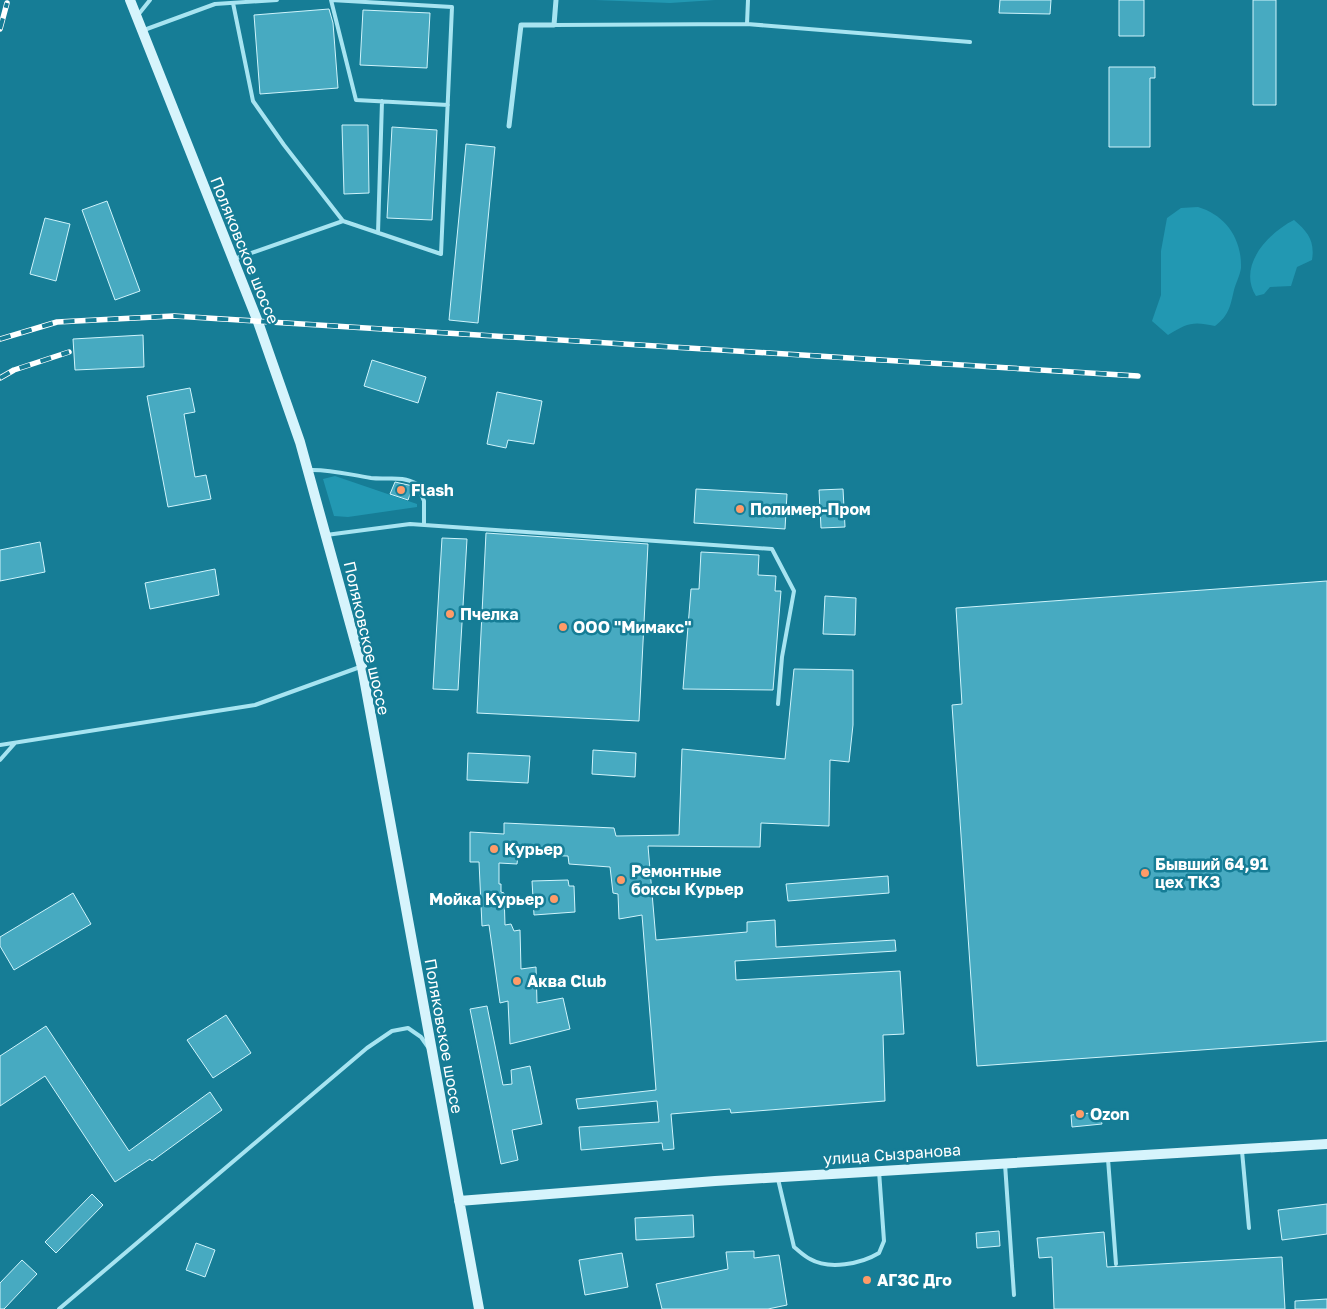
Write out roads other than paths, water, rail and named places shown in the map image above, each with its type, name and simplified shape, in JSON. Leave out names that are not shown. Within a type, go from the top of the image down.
[{"type":"street","name":"Поляковское шоссе","points":[[130,0],[258,322],[308,470],[362,667],[479,1309]]},
{"type":"street","points":[[509,126],[521,25],[554,25],[556,0]]},
{"type":"street","name":"улица Сызранова","points":[[459,1201],[879,1170],[1327,1144]]},
{"type":"lane","points":[[136,17],[150,0]]},
{"type":"lane","points":[[142,30],[215,4],[277,0]]},
{"type":"lane","points":[[233,3],[253,101],[284,145],[343,221],[442,254],[452,7],[331,0],[356,100],[448,105]]},
{"type":"lane","points":[[747,24],[748,0]]},
{"type":"lane","points":[[554,25],[747,24],[970,42]]},
{"type":"lane","points":[[378,233],[382,101]]},
{"type":"lane","points":[[233,259],[343,221]]},
{"type":"lane","points":[[308,470],[322,470],[372,478],[406,478],[417,484],[424,501],[424,525]]},
{"type":"lane","points":[[326,535],[410,524],[772,549],[794,590],[782,657],[778,704]]},
{"type":"lane","points":[[0,745],[255,705],[362,667]]},
{"type":"lane","points":[[0,760],[16,742]]},
{"type":"lane","points":[[59,1309],[367,1048],[392,1031],[408,1028],[421,1037],[432,1053]]},
{"type":"lane","points":[[1242,1149],[1248,1228]]},
{"type":"lane","points":[[1108,1156],[1116,1264]]},
{"type":"lane","points":[[1005,1162],[1014,1295]]},
{"type":"lane","points":[[777,1177],[794,1247],[811,1260],[832,1264],[857,1262],[879,1253],[884,1241],[879,1170]]},
{"type":"railway","points":[[0,29],[7,3]]},
{"type":"railway","points":[[0,339],[57,322],[174,316],[1138,376]]},
{"type":"railway","points":[[0,378],[14,370],[69,352]]},
{"type":"place","name":"Flash","points":[[401,490]]},
{"type":"place","name":"Полимер-Пром","points":[[740,509]]},
{"type":"place","name":"Пчелка","points":[[450,614]]},
{"type":"place","name":"ООО \"Мимакс\"","points":[[563,627]]},
{"type":"place","name":"Курьер","points":[[494,849]]},
{"type":"place","name":"Бывший 64,91 цех ТКЗ","points":[[1145,873]]},
{"type":"place","name":"Ремонтные боксы Курьер","points":[[621,880]]},
{"type":"place","name":"Мойка Курьер","points":[[554,899]]},
{"type":"place","name":"Аква Club","points":[[517,981]]},
{"type":"place","name":"Ozon","points":[[1080,1114]]},
{"type":"place","name":"АГЗС Дго","points":[[867,1280]]}]
